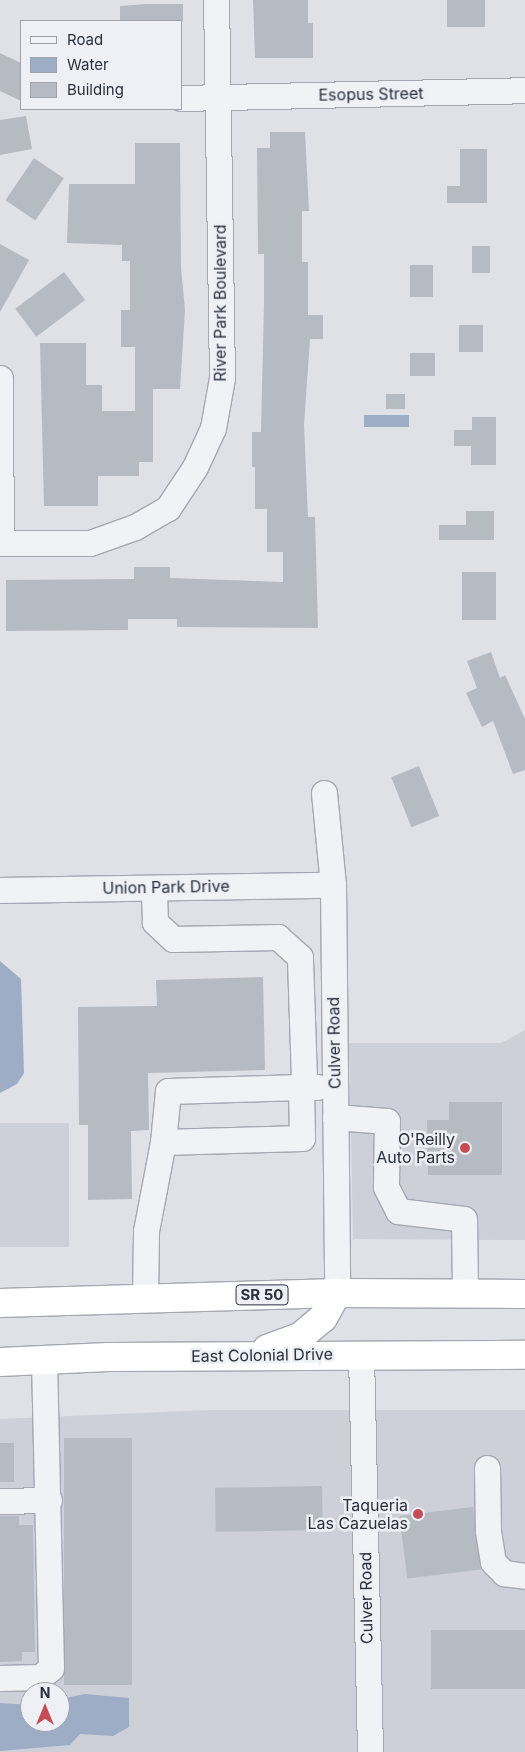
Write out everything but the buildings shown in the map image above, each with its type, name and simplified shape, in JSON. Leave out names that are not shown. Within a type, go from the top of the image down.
[{"type":"highway","name":"SR 50","points":[[0,1303],[337,1293],[525,1294]]},
{"type":"highway","points":[[250,1355],[300,1337],[322,1318],[337,1293]]},
{"type":"highway","name":"East Colonial Drive","points":[[0,1362],[250,1355],[525,1355]]},
{"type":"street","name":"River Park Boulevard","points":[[1,543],[90,543],[135,527],[168,508],[195,467],[213,428],[222,378],[216,0]]},
{"type":"street","name":"Esopus Street","points":[[182,98],[525,90]]},
{"type":"street","points":[[0,378],[1,543]]},
{"type":"street","name":"Culver Road","points":[[324,793],[333,885],[337,1293]]},
{"type":"street","name":"Union Park Drive","points":[[0,890],[333,885]]},
{"type":"street","points":[[154,888],[155,922],[173,939],[278,937],[300,957],[304,1080],[301,1087],[302,1138],[163,1142]]},
{"type":"street","points":[[145,1298],[146,1231],[163,1142],[168,1091],[335,1087]]},
{"type":"street","points":[[335,1117],[387,1120],[386,1187],[398,1211],[464,1219],[465,1293]]},
{"type":"street","name":"Culver Road","points":[[360,1354],[370,1752]]},
{"type":"street","points":[[0,1678],[40,1677],[51,1668],[49,1500],[44,1360]]},
{"type":"street","points":[[487,1468],[488,1531],[493,1562],[504,1574],[525,1576]]},
{"type":"street","points":[[0,1500],[49,1500]]},
{"type":"shaded area","points":[[525,1030],[525,1240],[353,1239],[349,1043],[501,1043]]},
{"type":"shaded area","points":[[0,1123],[69,1123],[69,1247],[0,1247]]},
{"type":"shaded area","points":[[209,1410],[525,1410],[525,1752],[0,1752],[0,1419]]},
{"type":"water","points":[[364,415],[409,415],[409,427],[364,427]]},
{"type":"water","points":[[0,961],[21,979],[24,1073],[17,1084],[0,1093]]},
{"type":"water","points":[[85,1694],[129,1698],[129,1727],[113,1736],[80,1734],[70,1745],[0,1751],[0,1703],[20,1704],[20,1732],[70,1732],[70,1697]]},
{"type":"place","name":"O'Reilly Auto Parts","points":[[465,1148]]},
{"type":"place","name":"Taqueria Las Cazuelas","points":[[418,1514]]}]
